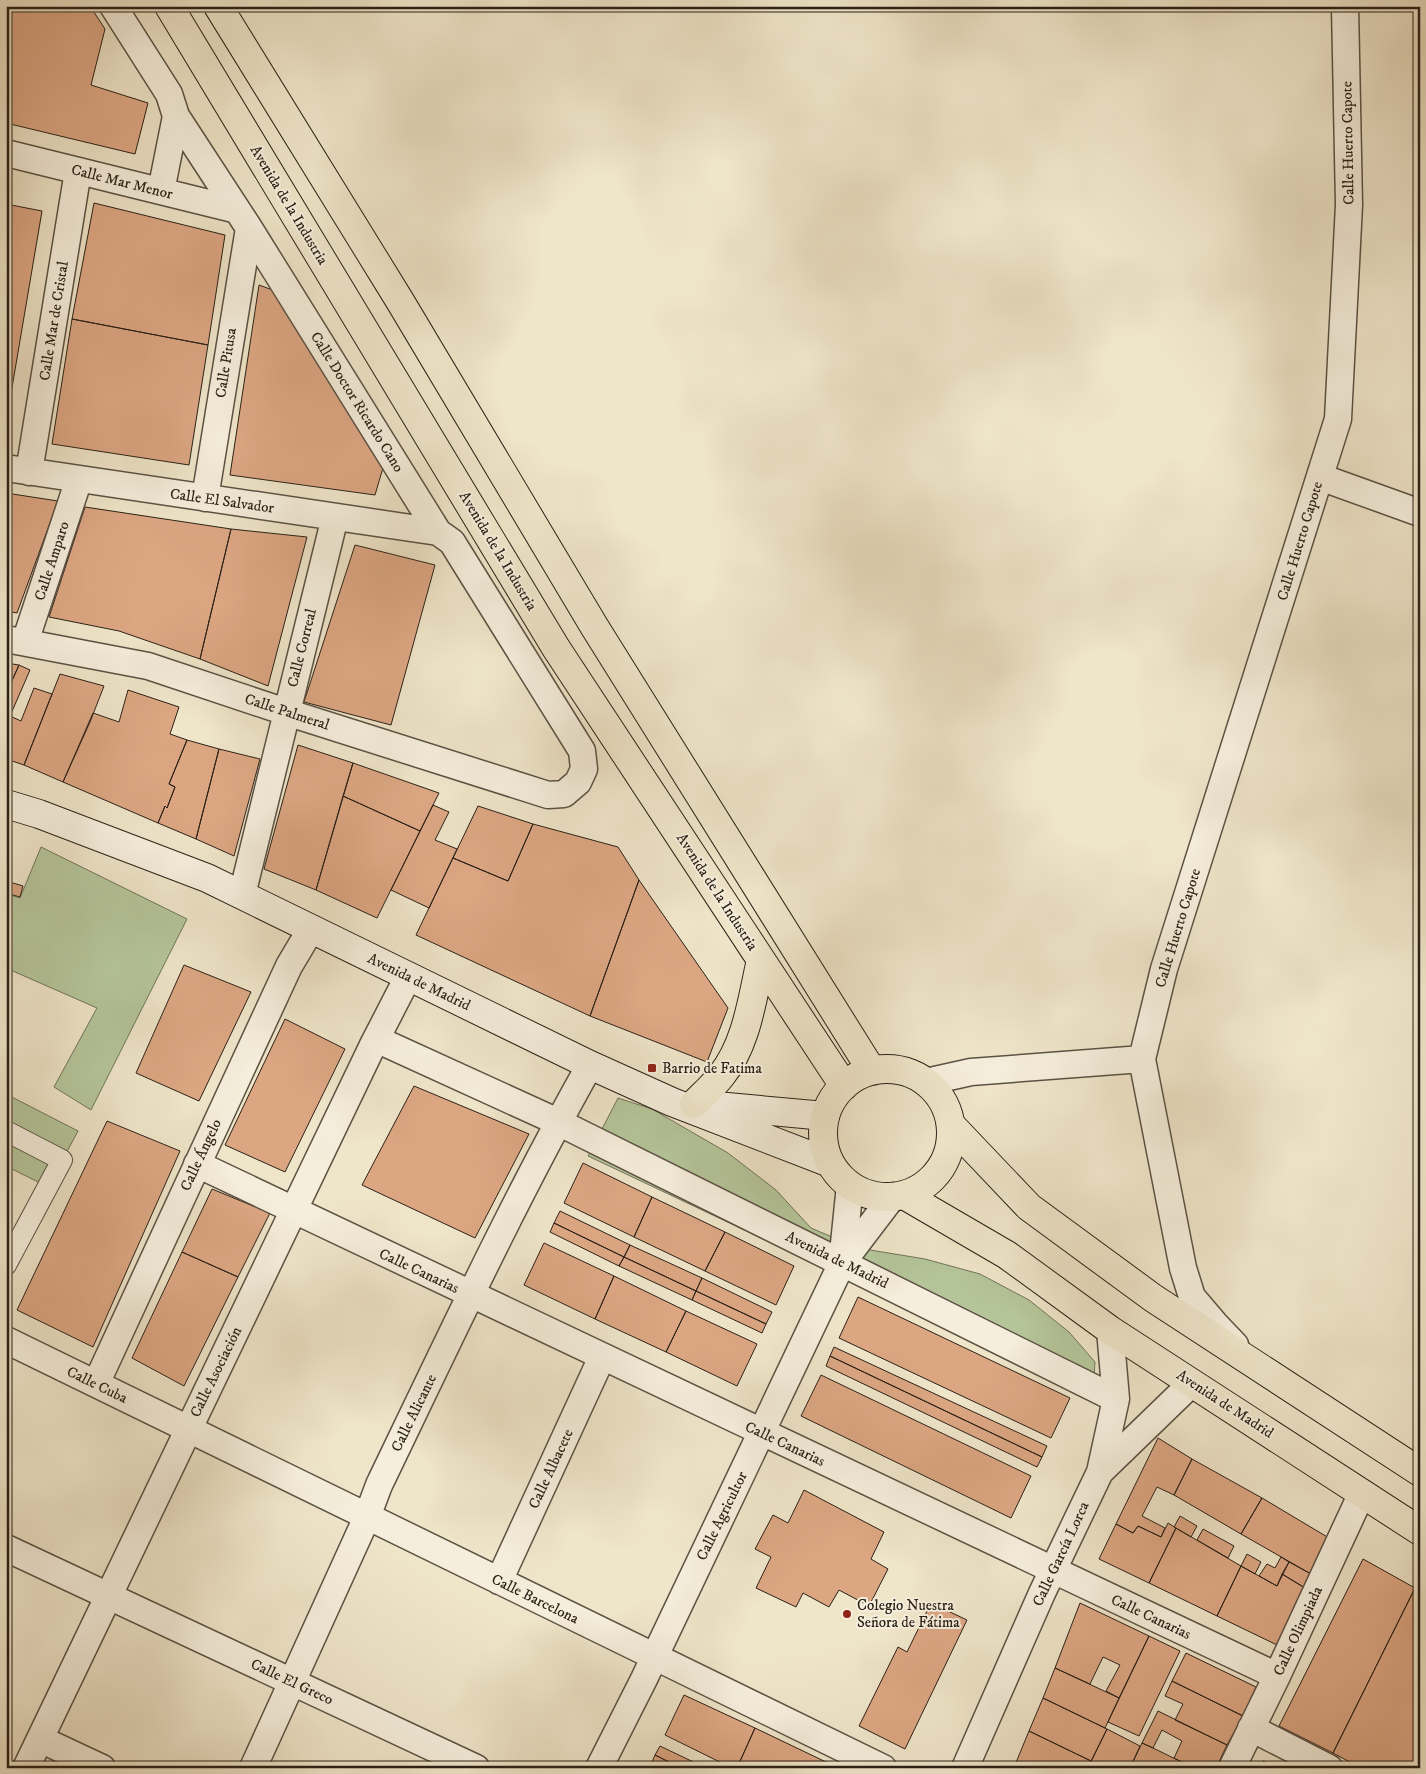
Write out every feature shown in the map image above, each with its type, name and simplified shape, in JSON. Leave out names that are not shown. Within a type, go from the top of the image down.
[{"type":"main road","name":"Avenida de la Industria","points":[[168,6],[556,648],[844,1086]]},
{"type":"main road","points":[[218,6],[400,301],[594,626],[872,1071]]},
{"type":"main road","name":"Avenida de Madrid","points":[[6,804],[39,814],[208,878],[590,1065],[830,1163]]},
{"type":"main road","points":[[683,1103],[721,1075],[737,1049],[747,1019],[761,960]]},
{"type":"main road","points":[[891,1069],[909,1073],[926,1082],[938,1094],[947,1108],[951,1125],[948,1152],[934,1176],[899,1195],[883,1197],[862,1192],[843,1181],[830,1163],[824,1148],[825,1116],[832,1100],[844,1086],[857,1076],[872,1071],[891,1069]]},
{"type":"main road","points":[[683,1103],[825,1116]]},
{"type":"main road","points":[[951,1125],[1029,1207],[1153,1298],[1420,1472]]},
{"type":"main road","name":"Avenida de Madrid","points":[[899,1195],[1007,1255],[1110,1330],[1420,1531]]},
{"type":"street","name":"Calle Doctor Ricardo Cano","points":[[113,6],[169,94],[176,116],[243,219],[438,532],[452,542],[582,751],[584,769],[578,782],[564,794]]},
{"type":"street","name":"Calle Huerto Capote","points":[[1255,1364],[1215,1324],[1192,1297],[1183,1268],[1142,1059],[1164,969],[1338,419],[1350,205],[1345,6]]},
{"type":"street","points":[[161,192],[176,116]]},
{"type":"street","name":"Calle Mar Menor","points":[[6,153],[161,192],[243,219]]},
{"type":"street","name":"Calle Mar de Cristal","points":[[18,470],[78,171]]},
{"type":"street","name":"Calle Pitusa","points":[[204,498],[240,282],[243,219]]},
{"type":"street","points":[[240,282],[248,270],[260,266],[275,270]]},
{"type":"street","name":"Calle El Salvador","points":[[18,470],[438,532]]},
{"type":"street","points":[[1320,477],[1420,513]]},
{"type":"street","name":"Calle Amparo","points":[[15,641],[79,480]]},
{"type":"street","points":[[384,524],[398,514],[407,501],[409,485]]},
{"type":"street","name":"Calle Correal","points":[[242,895],[335,517]]},
{"type":"street","name":"Calle Palmeral","points":[[15,641],[148,666],[548,795],[564,794]]},
{"type":"street","name":"Calle Ángelo","points":[[96,1384],[289,966],[311,929]]},
{"type":"street","name":"Calle Asociación","points":[[26,1768],[376,1039],[408,977]]},
{"type":"street","name":"Avenida de Madrid","points":[[376,1039],[558,1122],[1116,1399]]},
{"type":"street","points":[[926,1082],[971,1072],[1142,1059]]},
{"type":"street","name":"Calle Alicante","points":[[253,1768],[367,1517],[379,1485],[470,1295],[558,1122],[590,1065]]},
{"type":"street","points":[[6,1131],[62,1160],[6,1265]]},
{"type":"street","name":"Calle Canarias","points":[[197,1164],[1277,1676]]},
{"type":"street","name":"Calle Agricultor","points":[[842,1262],[850,1184]]},
{"type":"street","name":"Calle Agricultor","points":[[599,1768],[655,1657],[842,1262],[899,1195]]},
{"type":"street","name":"Calle García Lorca","points":[[965,1768],[1042,1593],[1100,1472],[1116,1399],[1110,1330]]},
{"type":"street","name":"Calle Cuba","points":[[6,1340],[188,1430]]},
{"type":"street","name":"Calle Albacete","points":[[498,1581],[602,1357]]},
{"type":"street","points":[[1100,1472],[1192,1383]]},
{"type":"street","name":"Calle Barcelona","points":[[188,1430],[883,1768]]},
{"type":"street","name":"Calle Olimpiada","points":[[1232,1768],[1362,1493]]},
{"type":"street","name":"Calle El Greco","points":[[6,1548],[476,1768]]},
{"type":"street","points":[[1251,1728],[1329,1768]]},
{"type":"street","points":[[40,1739],[102,1768]]},
{"type":"green space","points":[[41,847],[187,919],[91,1110],[54,1087],[97,1008],[6,968],[6,894],[20,898]]},
{"type":"green space","points":[[6,1094],[78,1131],[48,1187],[6,1166]]},
{"type":"green space","points":[[618,1098],[652,1109],[728,1153],[776,1190],[811,1228],[858,1248],[925,1259],[980,1274],[1029,1300],[1069,1332],[1095,1362],[1093,1395],[588,1156]]},
{"type":"building","points":[[6,6],[90,6],[105,29],[91,85],[148,103],[135,154],[6,123]]},
{"type":"building","points":[[94,203],[225,235],[208,345],[72,319]]},
{"type":"building","points":[[6,204],[42,211],[6,423]]},
{"type":"building","points":[[259,285],[278,292],[385,461],[375,495],[230,475]]},
{"type":"building","points":[[72,319],[208,345],[189,465],[52,444]]},
{"type":"building","points":[[6,493],[58,501],[17,613],[6,611]]},
{"type":"building","points":[[85,507],[231,529],[200,659],[119,631],[49,617]]},
{"type":"building","points":[[231,529],[307,537],[268,686],[200,659]]},
{"type":"building","points":[[355,545],[435,565],[391,725],[304,702]]},
{"type":"building","points":[[6,663],[19,665],[6,694]]},
{"type":"building","points":[[19,665],[30,670],[10,716],[21,721],[34,688],[52,694],[24,765],[6,759],[6,694]]},
{"type":"building","points":[[60,674],[104,686],[63,782],[24,765]]},
{"type":"building","points":[[128,690],[179,707],[170,734],[187,740],[169,784],[175,787],[167,808],[165,806],[158,823],[63,782],[93,713],[119,722]]},
{"type":"building","points":[[187,740],[219,749],[196,839],[158,823],[165,806],[167,808],[175,787],[169,784]]},
{"type":"building","points":[[298,745],[353,763],[316,890],[264,869]]},
{"type":"building","points":[[219,749],[260,759],[234,856],[196,839]]},
{"type":"building","points":[[353,763],[439,793],[420,831],[343,796]]},
{"type":"building","points":[[343,796],[420,831],[377,918],[316,890]]},
{"type":"building","points":[[433,805],[449,812],[435,840],[457,849],[429,908],[391,890]]},
{"type":"building","points":[[478,806],[533,824],[508,881],[453,858]]},
{"type":"building","points":[[533,824],[618,847],[639,880],[590,1016],[416,935],[453,858],[508,881]]},
{"type":"building","points":[[639,880],[728,1008],[707,1062],[590,1016]]},
{"type":"building","points":[[6,881],[23,886],[20,897],[6,893]]},
{"type":"building","points":[[184,965],[251,992],[199,1101],[136,1073]]},
{"type":"building","points":[[285,1019],[345,1049],[285,1172],[225,1145]]},
{"type":"building","points":[[414,1086],[529,1134],[475,1238],[362,1185]]},
{"type":"building","points":[[107,1121],[180,1151],[93,1347],[17,1310]]},
{"type":"building","points":[[583,1163],[652,1197],[634,1237],[564,1203]]},
{"type":"building","points":[[212,1189],[270,1213],[238,1277],[182,1252]]},
{"type":"building","points":[[652,1197],[725,1232],[705,1271],[634,1237]]},
{"type":"building","points":[[560,1211],[630,1245],[624,1257],[554,1223]]},
{"type":"building","points":[[554,1223],[624,1257],[619,1266],[550,1232]]},
{"type":"building","points":[[725,1232],[794,1266],[776,1305],[705,1271]]},
{"type":"building","points":[[544,1243],[614,1276],[595,1319],[524,1285]]},
{"type":"building","points":[[630,1245],[702,1278],[696,1291],[624,1257]]},
{"type":"building","points":[[182,1252],[238,1277],[184,1386],[132,1358]]},
{"type":"building","points":[[624,1257],[696,1291],[692,1300],[619,1266]]},
{"type":"building","points":[[614,1276],[686,1311],[666,1352],[595,1319]]},
{"type":"building","points":[[702,1278],[772,1312],[766,1324],[696,1291]]},
{"type":"building","points":[[696,1291],[766,1324],[762,1333],[692,1300]]},
{"type":"building","points":[[858,1297],[1070,1398],[1051,1438],[839,1338]]},
{"type":"building","points":[[686,1311],[757,1344],[737,1386],[666,1352]]},
{"type":"building","points":[[834,1347],[1047,1446],[1042,1457],[830,1356]]},
{"type":"building","points":[[830,1356],[1042,1457],[1037,1467],[826,1366]]},
{"type":"building","points":[[821,1375],[1031,1476],[1011,1518],[801,1416]]},
{"type":"building","points":[[1158,1438],[1192,1459],[1174,1495],[1157,1487],[1142,1516],[1165,1528],[1161,1537],[1138,1526],[1133,1533],[1116,1524]]},
{"type":"building","points":[[1192,1459],[1262,1498],[1241,1534],[1174,1495]]},
{"type":"building","points":[[804,1490],[884,1532],[871,1559],[888,1569],[869,1606],[839,1590],[829,1607],[803,1593],[796,1607],[756,1588],[771,1557],[755,1549],[773,1515],[788,1523]]},
{"type":"building","points":[[1262,1498],[1329,1538],[1311,1574],[1241,1534]]},
{"type":"building","points":[[1180,1516],[1197,1526],[1191,1537],[1174,1527]]},
{"type":"building","points":[[1168,1523],[1176,1528],[1149,1583],[1099,1559],[1116,1524],[1133,1533],[1138,1526],[1161,1537]]},
{"type":"building","points":[[1176,1528],[1241,1566],[1217,1616],[1149,1583]]},
{"type":"building","points":[[1203,1529],[1234,1546],[1228,1558],[1197,1540]]},
{"type":"building","points":[[1247,1554],[1261,1562],[1255,1574],[1241,1566]]},
{"type":"building","points":[[1281,1557],[1289,1562],[1277,1586],[1259,1576],[1267,1564],[1275,1568]]},
{"type":"building","points":[[1363,1559],[1415,1588],[1333,1753],[1279,1726]]},
{"type":"building","points":[[1289,1562],[1311,1574],[1305,1588],[1282,1574]]},
{"type":"building","points":[[1241,1566],[1277,1586],[1282,1574],[1305,1588],[1277,1645],[1217,1616]]},
{"type":"building","points":[[1415,1588],[1420,1590],[1420,1768],[1361,1768],[1333,1753]]},
{"type":"building","points":[[931,1603],[967,1620],[905,1749],[859,1726],[898,1647],[907,1652]]},
{"type":"building","points":[[1080,1603],[1149,1636],[1119,1698],[1106,1691],[1120,1665],[1103,1657],[1090,1684],[1055,1668]]},
{"type":"building","points":[[1149,1636],[1180,1651],[1139,1736],[1108,1722]]},
{"type":"building","points":[[1186,1653],[1256,1687],[1243,1716],[1172,1681]]},
{"type":"building","points":[[1055,1668],[1119,1698],[1105,1728],[1043,1698]]},
{"type":"building","points":[[1172,1681],[1243,1716],[1227,1745],[1175,1720],[1183,1704],[1165,1696]]},
{"type":"building","points":[[684,1695],[755,1728],[737,1768],[732,1768],[665,1735]]},
{"type":"building","points":[[1043,1698],[1107,1729],[1091,1761],[1029,1731]]},
{"type":"building","points":[[1158,1711],[1227,1745],[1216,1768],[1194,1768],[1174,1758],[1182,1741],[1162,1730],[1153,1748],[1142,1743]]},
{"type":"building","points":[[755,1728],[826,1762],[823,1768],[737,1768]]},
{"type":"building","points":[[1107,1729],[1140,1746],[1130,1768],[1088,1768]]},
{"type":"building","points":[[1029,1731],[1091,1761],[1088,1768],[1022,1768],[1015,1765]]},
{"type":"building","points":[[1142,1743],[1194,1768],[1158,1768],[1152,1765],[1151,1768],[1130,1768]]},
{"type":"building","points":[[660,1746],[706,1768],[681,1768],[655,1755]]},
{"type":"building","points":[[655,1755],[681,1768],[650,1767]]},
{"type":"building","points":[[1263,1761],[1277,1768],[1260,1768]]},
{"type":"building","points":[[826,1762],[839,1768],[823,1768]]},
{"type":"place","name":"Barrio de Fatima","points":[[652,1068]]},
{"type":"place","name":"Colegio Nuestra Señora de Fátima","points":[[847,1614]]}]
